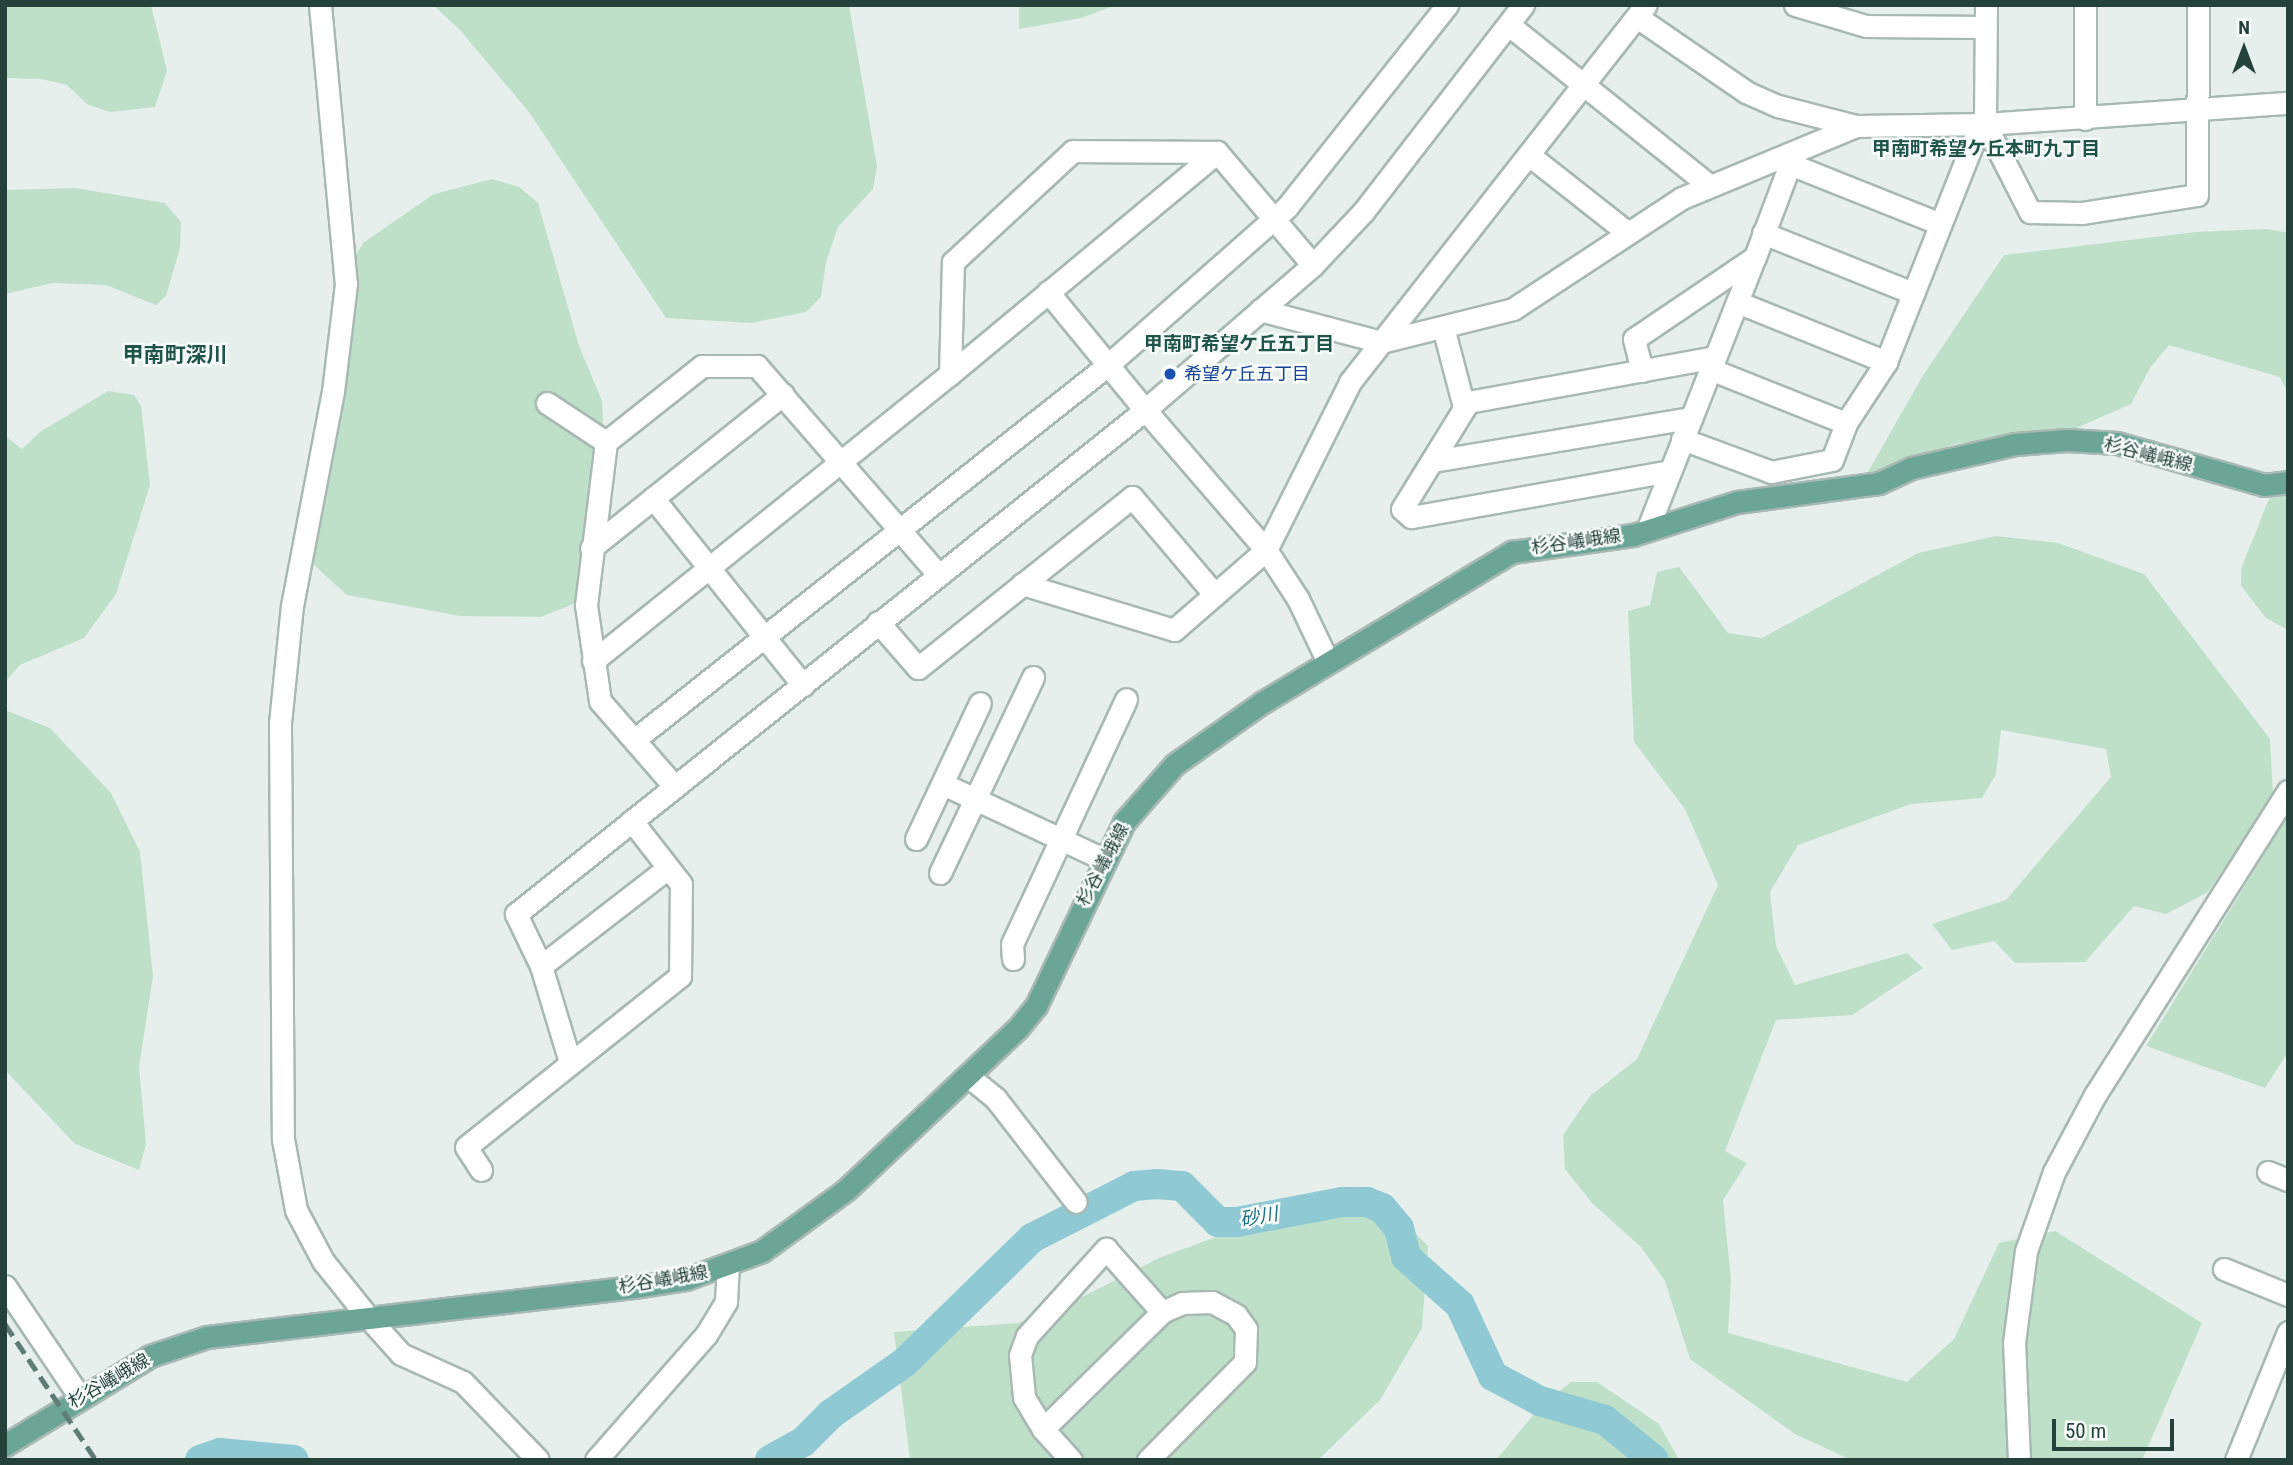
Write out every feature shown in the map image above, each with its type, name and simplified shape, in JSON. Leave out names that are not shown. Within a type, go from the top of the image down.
[{"type":"main road","name":"杉谷嶬峨線","points":[[5,1445],[149,1356],[207,1337],[367,1316],[635,1287],[728,1268],[796,1231],[968,1076],[1036,1006],[1103,859],[1124,822],[1175,764],[1328,662],[1512,552],[1633,535],[1648,528],[1737,502],[1879,483],[1910,468],[1968,454],[2067,440],[2116,443],[2264,485],[2288,482]]},
{"type":"street","points":[[320,5],[346,284],[333,391],[292,605],[280,724],[283,1139],[296,1210],[323,1261],[401,1354],[463,1382],[538,1460]]},
{"type":"street","points":[[634,740],[1109,364],[1272,220],[1447,5]]},
{"type":"street","points":[[570,1062],[541,966],[516,914],[1145,410],[1313,265],[1363,212],[1523,5]]},
{"type":"street","points":[[1795,5],[1866,26],[1985,27]]},
{"type":"street","points":[[1986,5],[1985,124],[2030,212],[2082,213],[2197,195],[2198,5]]},
{"type":"street","points":[[2085,5],[2085,119]]},
{"type":"street","points":[[1022,584],[1174,630],[1266,550],[1350,382],[1641,11],[1746,92],[1778,106],[1856,126],[2085,119],[2288,103]]},
{"type":"street","points":[[1508,24],[1709,185]]},
{"type":"street","points":[[1682,439],[1771,472],[1832,460],[1846,423],[1886,362],[1976,132],[1985,124]]},
{"type":"street","points":[[1260,310],[1381,342],[1513,309],[1628,233],[1709,185],[1789,159],[1856,126]]},
{"type":"street","points":[[950,374],[953,261],[1073,151],[1217,152]]},
{"type":"street","points":[[1217,152],[1272,220],[1313,265]]},
{"type":"street","points":[[593,661],[950,374],[1217,152]]},
{"type":"street","points":[[1529,155],[1628,233]]},
{"type":"street","points":[[1789,159],[1941,224]]},
{"type":"street","points":[[1648,528],[1755,257],[1789,159]]},
{"type":"street","points":[[1763,233],[1913,293]]},
{"type":"street","points":[[1642,371],[1634,339],[1755,257]]},
{"type":"street","points":[[1048,292],[1266,550],[1298,598],[1328,662]]},
{"type":"street","points":[[1737,302],[1886,362]]},
{"type":"street","points":[[1443,327],[1464,407]]},
{"type":"street","points":[[1670,471],[1412,517],[1402,509],[1468,402],[1642,371],[1712,363],[1846,423]]},
{"type":"street","points":[[675,787],[600,701],[586,605],[606,442],[702,366],[757,366],[939,575]]},
{"type":"street","points":[[591,548],[783,394]]},
{"type":"street","points":[[547,403],[606,442]]},
{"type":"street","points":[[1433,461],[1691,418]]},
{"type":"street","points":[[878,622],[918,668],[1132,497],[1215,595]]},
{"type":"street","points":[[653,498],[803,685]]},
{"type":"street","points":[[940,873],[1033,677]]},
{"type":"street","points":[[1013,959],[1012,944],[1126,699]]},
{"type":"street","points":[[916,839],[980,703]]},
{"type":"street","points":[[943,784],[1103,859]]},
{"type":"street","points":[[2019,1460],[2015,1330],[2026,1251],[2054,1171],[2095,1095],[2288,790]]},
{"type":"street","points":[[481,1170],[466,1147],[680,976],[681,884],[632,821]]},
{"type":"street","points":[[541,966],[668,868]]},
{"type":"street","points":[[968,1076],[996,1099],[1076,1202]]},
{"type":"street","points":[[2268,1171],[2288,1180]]},
{"type":"street","points":[[1071,1460],[1043,1429],[1024,1397],[1020,1356],[1027,1336],[1106,1249],[1162,1312]]},
{"type":"street","points":[[596,1460],[706,1335],[726,1303],[728,1268]]},
{"type":"street","points":[[2224,1269],[2288,1295]]},
{"type":"street","points":[[5,1286],[80,1397]]},
{"type":"street","points":[[1043,1429],[1162,1312],[1182,1303],[1213,1303],[1236,1315],[1246,1329],[1249,1352],[1245,1362],[1148,1460]]},
{"type":"street","points":[[2236,1460],[2288,1332]]},
{"type":"green space","points":[[5,5],[151,5],[167,71],[155,107],[110,112],[87,104],[67,85],[42,79],[5,78]]},
{"type":"green space","points":[[433,5],[849,5],[877,166],[873,189],[838,227],[826,262],[821,297],[806,312],[751,323],[666,318],[529,112],[460,30]]},
{"type":"green space","points":[[1019,5],[1116,5],[1081,18],[1019,29]]},
{"type":"green space","points":[[492,179],[519,187],[538,203],[579,346],[602,401],[608,521],[604,564],[588,598],[541,617],[460,616],[347,595],[313,564],[302,521],[347,270],[363,243],[434,194]]},
{"type":"green space","points":[[75,188],[165,203],[181,222],[180,248],[166,296],[156,305],[106,285],[53,283],[5,294],[5,190]]},
{"type":"green space","points":[[2268,229],[2288,233],[2288,393],[2280,377],[2169,345],[2150,368],[2131,404],[2072,430],[1955,444],[1864,479],[1922,377],[2004,255],[2196,232]]},
{"type":"green space","points":[[108,391],[134,395],[141,406],[150,485],[116,594],[84,638],[20,665],[5,682],[5,436],[22,449],[40,432]]},
{"type":"green space","points":[[2288,493],[2288,630],[2266,618],[2241,586],[2241,569],[2269,499]]},
{"type":"green space","points":[[1996,536],[2058,543],[2144,574],[2270,739],[2273,795],[2288,813],[2288,1052],[2265,1088],[2146,1046],[2270,845],[2248,833],[2208,892],[2166,914],[2134,906],[2085,962],[2015,963],[1994,941],[1952,950],[1932,924],[2006,900],[2111,777],[2106,749],[2001,730],[1996,774],[1982,798],[1911,804],[1798,845],[1770,892],[1776,946],[1795,985],[1907,953],[1923,968],[1852,1015],[1776,1020],[1725,1151],[1747,1163],[1723,1200],[1731,1280],[1728,1333],[1907,1382],[1954,1339],[1999,1243],[2055,1231],[2202,1323],[2142,1460],[1851,1460],[1795,1434],[1690,1359],[1665,1281],[1641,1247],[1592,1203],[1565,1169],[1563,1135],[1590,1096],[1637,1059],[1718,885],[1685,809],[1634,742],[1628,611],[1650,605],[1657,572],[1679,567],[1728,633],[1762,638],[1918,553]]},
{"type":"green space","points":[[5,710],[50,728],[111,793],[140,852],[153,976],[139,1067],[146,1144],[139,1170],[75,1144],[5,1070]]},
{"type":"green space","points":[[1294,1208],[1361,1209],[1407,1225],[1428,1246],[1422,1328],[1380,1400],[1318,1460],[910,1460],[894,1332],[1018,1323],[1070,1303],[1159,1258]]},
{"type":"green space","points":[[1571,1382],[1597,1382],[1659,1424],[1679,1460],[1496,1460],[1540,1407]]},
{"type":"waterway","name":"砂川","points":[[770,1460],[803,1442],[831,1414],[905,1362],[1032,1238],[1134,1186],[1157,1184],[1182,1186],[1218,1222],[1237,1222],[1342,1202],[1367,1202],[1382,1208],[1399,1228],[1406,1257],[1460,1305],[1493,1376],[1540,1401],[1605,1420],[1654,1460]]},
{"type":"waterway","name":"砂川","points":[[200,1460],[220,1453],[294,1460]]},
{"type":"railway","points":[[5,1324],[96,1460]]},
{"type":"place","name":"希望ケ丘五丁目","points":[[1170,374]]},
{"type":"district","name":"甲南町希望ケ丘本町九丁目","points":[[1986,149]]},
{"type":"district","name":"甲南町希望ケ丘五丁目","points":[[1239,344]]},
{"type":"district","name":"甲南町深川","points":[[175,355]]}]
